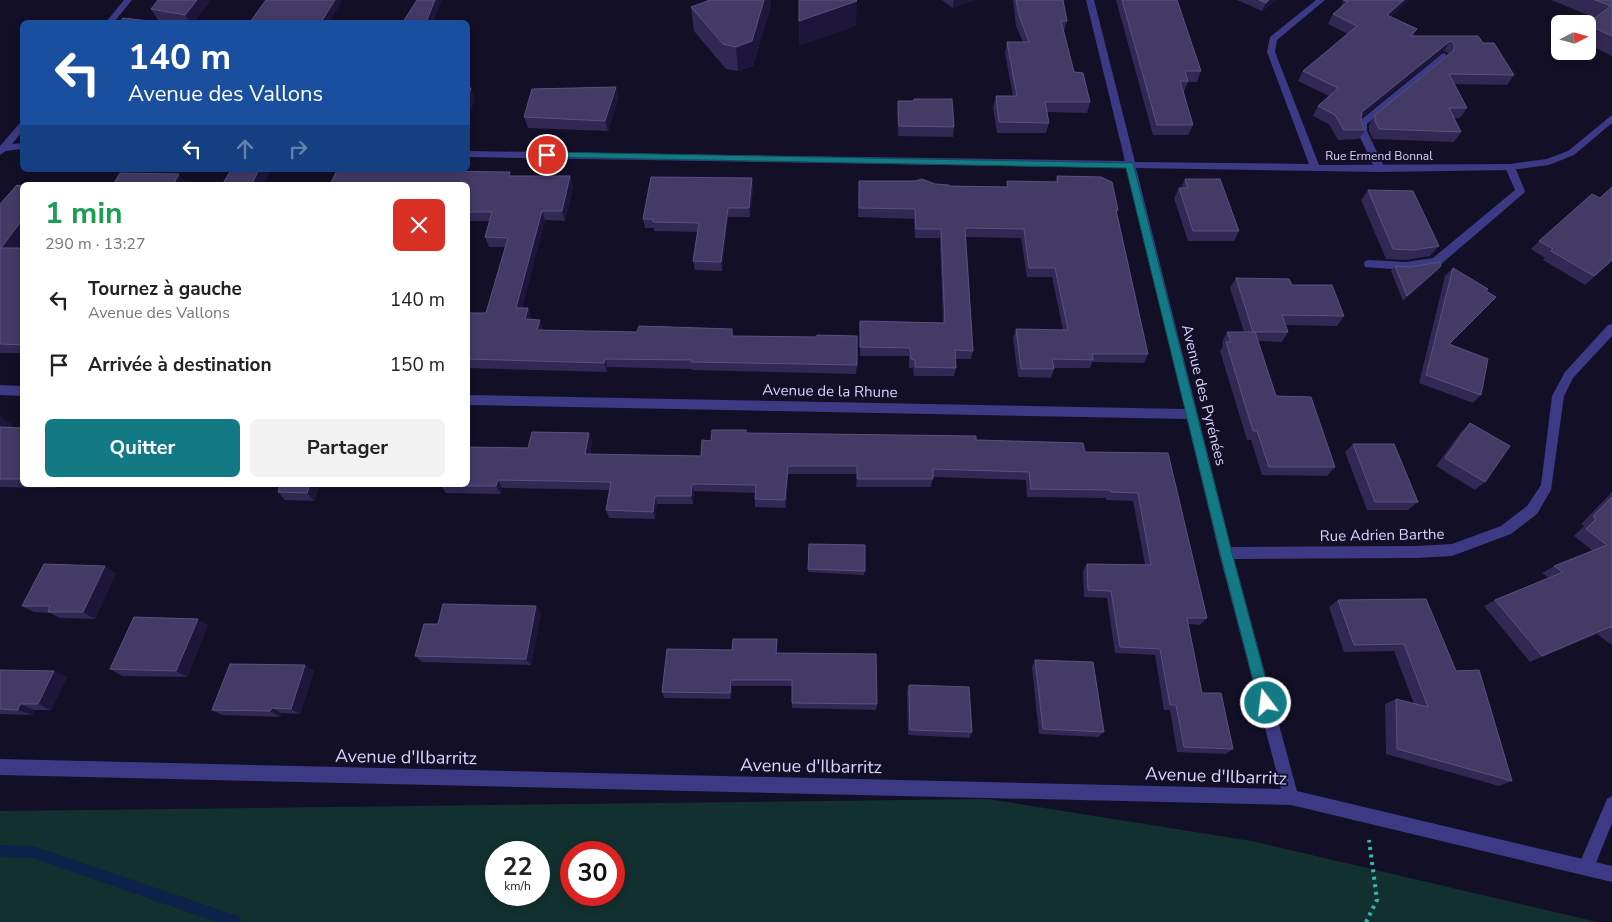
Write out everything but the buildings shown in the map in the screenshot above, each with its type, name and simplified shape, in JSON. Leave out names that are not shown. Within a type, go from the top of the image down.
[{"type":"street","points":[[112,20],[128,0]]},
{"type":"street","name":"Avenue des Pyrénées","points":[[1090,0],[1226,553],[1291,797]]},
{"type":"street","points":[[1316,168],[1271,52],[1273,38],[1321,0]]},
{"type":"street","points":[[1380,169],[1362,131],[1362,123],[1444,56]]},
{"type":"street","name":"Rue Ermend Bonnal","points":[[470,154],[1130,166],[1380,169],[1510,167],[1549,162],[1571,153],[1612,118]]},
{"type":"street","points":[[1,150],[20,128]]},
{"type":"street","points":[[1,150],[20,146]]},
{"type":"street","points":[[1369,264],[1406,266],[1436,262],[1520,191],[1510,167]]},
{"type":"street","name":"Rue Adrien Barthe","points":[[1226,553],[1416,552],[1452,550],[1506,530],[1532,510],[1547,486],[1558,396],[1570,374],[1612,328]]},
{"type":"street","points":[[0,390],[20,390]]},
{"type":"street","name":"Avenue de la Rhune","points":[[470,400],[1192,414]]},
{"type":"street","name":"Avenue d'Ilbarritz","points":[[0,767],[1291,797],[1612,874]]},
{"type":"street","points":[[1586,867],[1612,804]]},
{"type":"path","points":[[1366,814],[1377,900],[1366,922]]},
{"type":"green space","points":[[988,799],[1252,841],[1597,922],[0,922],[0,811]]},
{"type":"waterway","points":[[0,851],[33,852],[235,922]]},
{"type":"route","points":[[547,155],[1130,166],[1226,553],[1266,703]]}]
